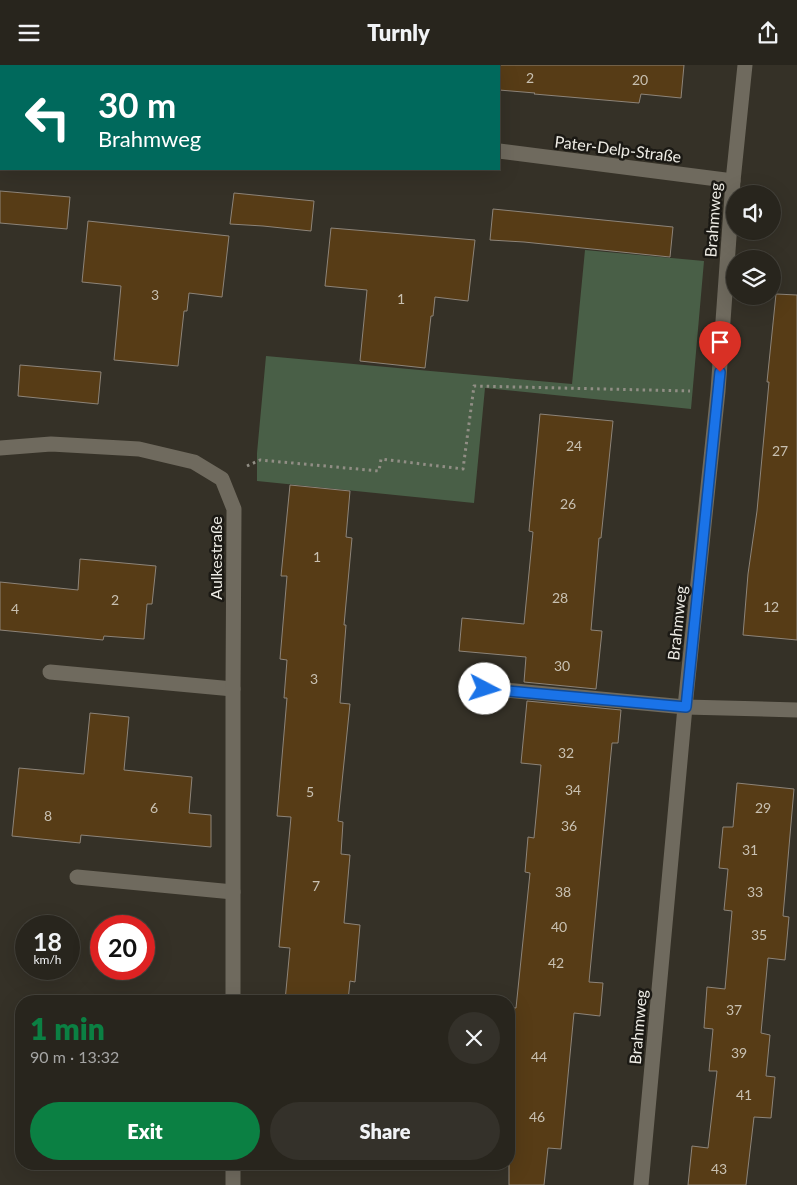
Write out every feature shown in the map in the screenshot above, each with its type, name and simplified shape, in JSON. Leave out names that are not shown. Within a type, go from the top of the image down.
[{"type":"street","name":"Brahmweg","points":[[641,1185],[718,391],[733,181],[746,65]]},
{"type":"street","name":"Pater-Delp-Straße","points":[[500,151],[733,181]]},
{"type":"street","points":[[0,447],[51,444],[139,449],[194,462],[222,479]]},
{"type":"street","name":"Aulkestraße","points":[[222,479],[234,509],[233,995]]},
{"type":"street","points":[[50,672],[233,689]]},
{"type":"street","points":[[485,689],[686,707],[797,710]]},
{"type":"street","points":[[77,877],[233,892]]},
{"type":"street","points":[[233,1170],[233,1185]]},
{"type":"path","points":[[222,479],[260,460],[380,471],[381,459],[463,469],[474,385],[718,391]]},
{"type":"green space","points":[[585,250],[704,261],[691,409],[485,388],[474,503],[257,481],[257,453],[266,356],[572,384]]},
{"type":"building","points":[[500,65],[684,65],[681,98],[641,94],[639,103],[500,90]]},
{"type":"building","points":[[0,191],[70,197],[67,229],[0,223]]},
{"type":"building","points":[[234,193],[314,201],[311,231],[230,224]]},
{"type":"building","points":[[493,209],[673,227],[670,257],[490,240]]},
{"type":"building","points":[[88,221],[229,236],[222,297],[189,293],[187,311],[184,311],[178,366],[114,360],[121,286],[82,282]]},
{"type":"building","points":[[331,228],[475,240],[468,301],[435,297],[425,368],[360,361],[367,290],[325,286]]},
{"type":"building","points":[[781,294],[797,295],[797,640],[743,635],[748,574],[757,511],[769,382],[767,382],[775,305],[781,305]]},
{"type":"building","points":[[20,365],[101,372],[98,404],[18,396]]},
{"type":"building","points":[[540,414],[613,421],[601,538],[599,538],[591,630],[602,631],[596,689],[524,682],[526,657],[459,651],[462,618],[524,624],[533,532],[529,531]]},
{"type":"building","points":[[290,485],[350,491],[346,537],[352,538],[344,625],[346,625],[340,703],[350,704],[338,821],[343,822],[341,854],[350,855],[344,923],[360,925],[355,982],[350,981],[349,995],[286,995],[290,948],[279,947],[291,817],[277,816],[287,698],[284,698],[287,660],[280,659],[287,576],[281,576]]},
{"type":"building","points":[[80,559],[156,566],[152,604],[147,604],[144,639],[104,636],[103,640],[0,630],[0,582],[78,590]]},
{"type":"building","points":[[527,701],[621,710],[618,743],[612,743],[589,982],[603,983],[600,1016],[574,1013],[561,1149],[548,1148],[544,1185],[509,1185],[509,1170],[515,1170],[515,1008],[530,873],[525,872],[528,837],[534,838],[541,765],[521,763]]},
{"type":"building","points":[[90,713],[129,717],[124,770],[192,777],[189,813],[211,815],[211,847],[81,835],[80,843],[12,836],[19,768],[84,774]]},
{"type":"building","points":[[737,783],[794,789],[783,916],[789,917],[785,960],[768,958],[761,1033],[770,1035],[766,1076],[775,1077],[771,1118],[754,1117],[746,1185],[688,1185],[692,1146],[708,1148],[717,1071],[709,1071],[713,1029],[704,1028],[707,987],[725,989],[732,911],[724,910],[728,869],[719,868],[723,827],[733,827]]},
{"type":"route","points":[[485,689],[686,707],[720,372]]}]
